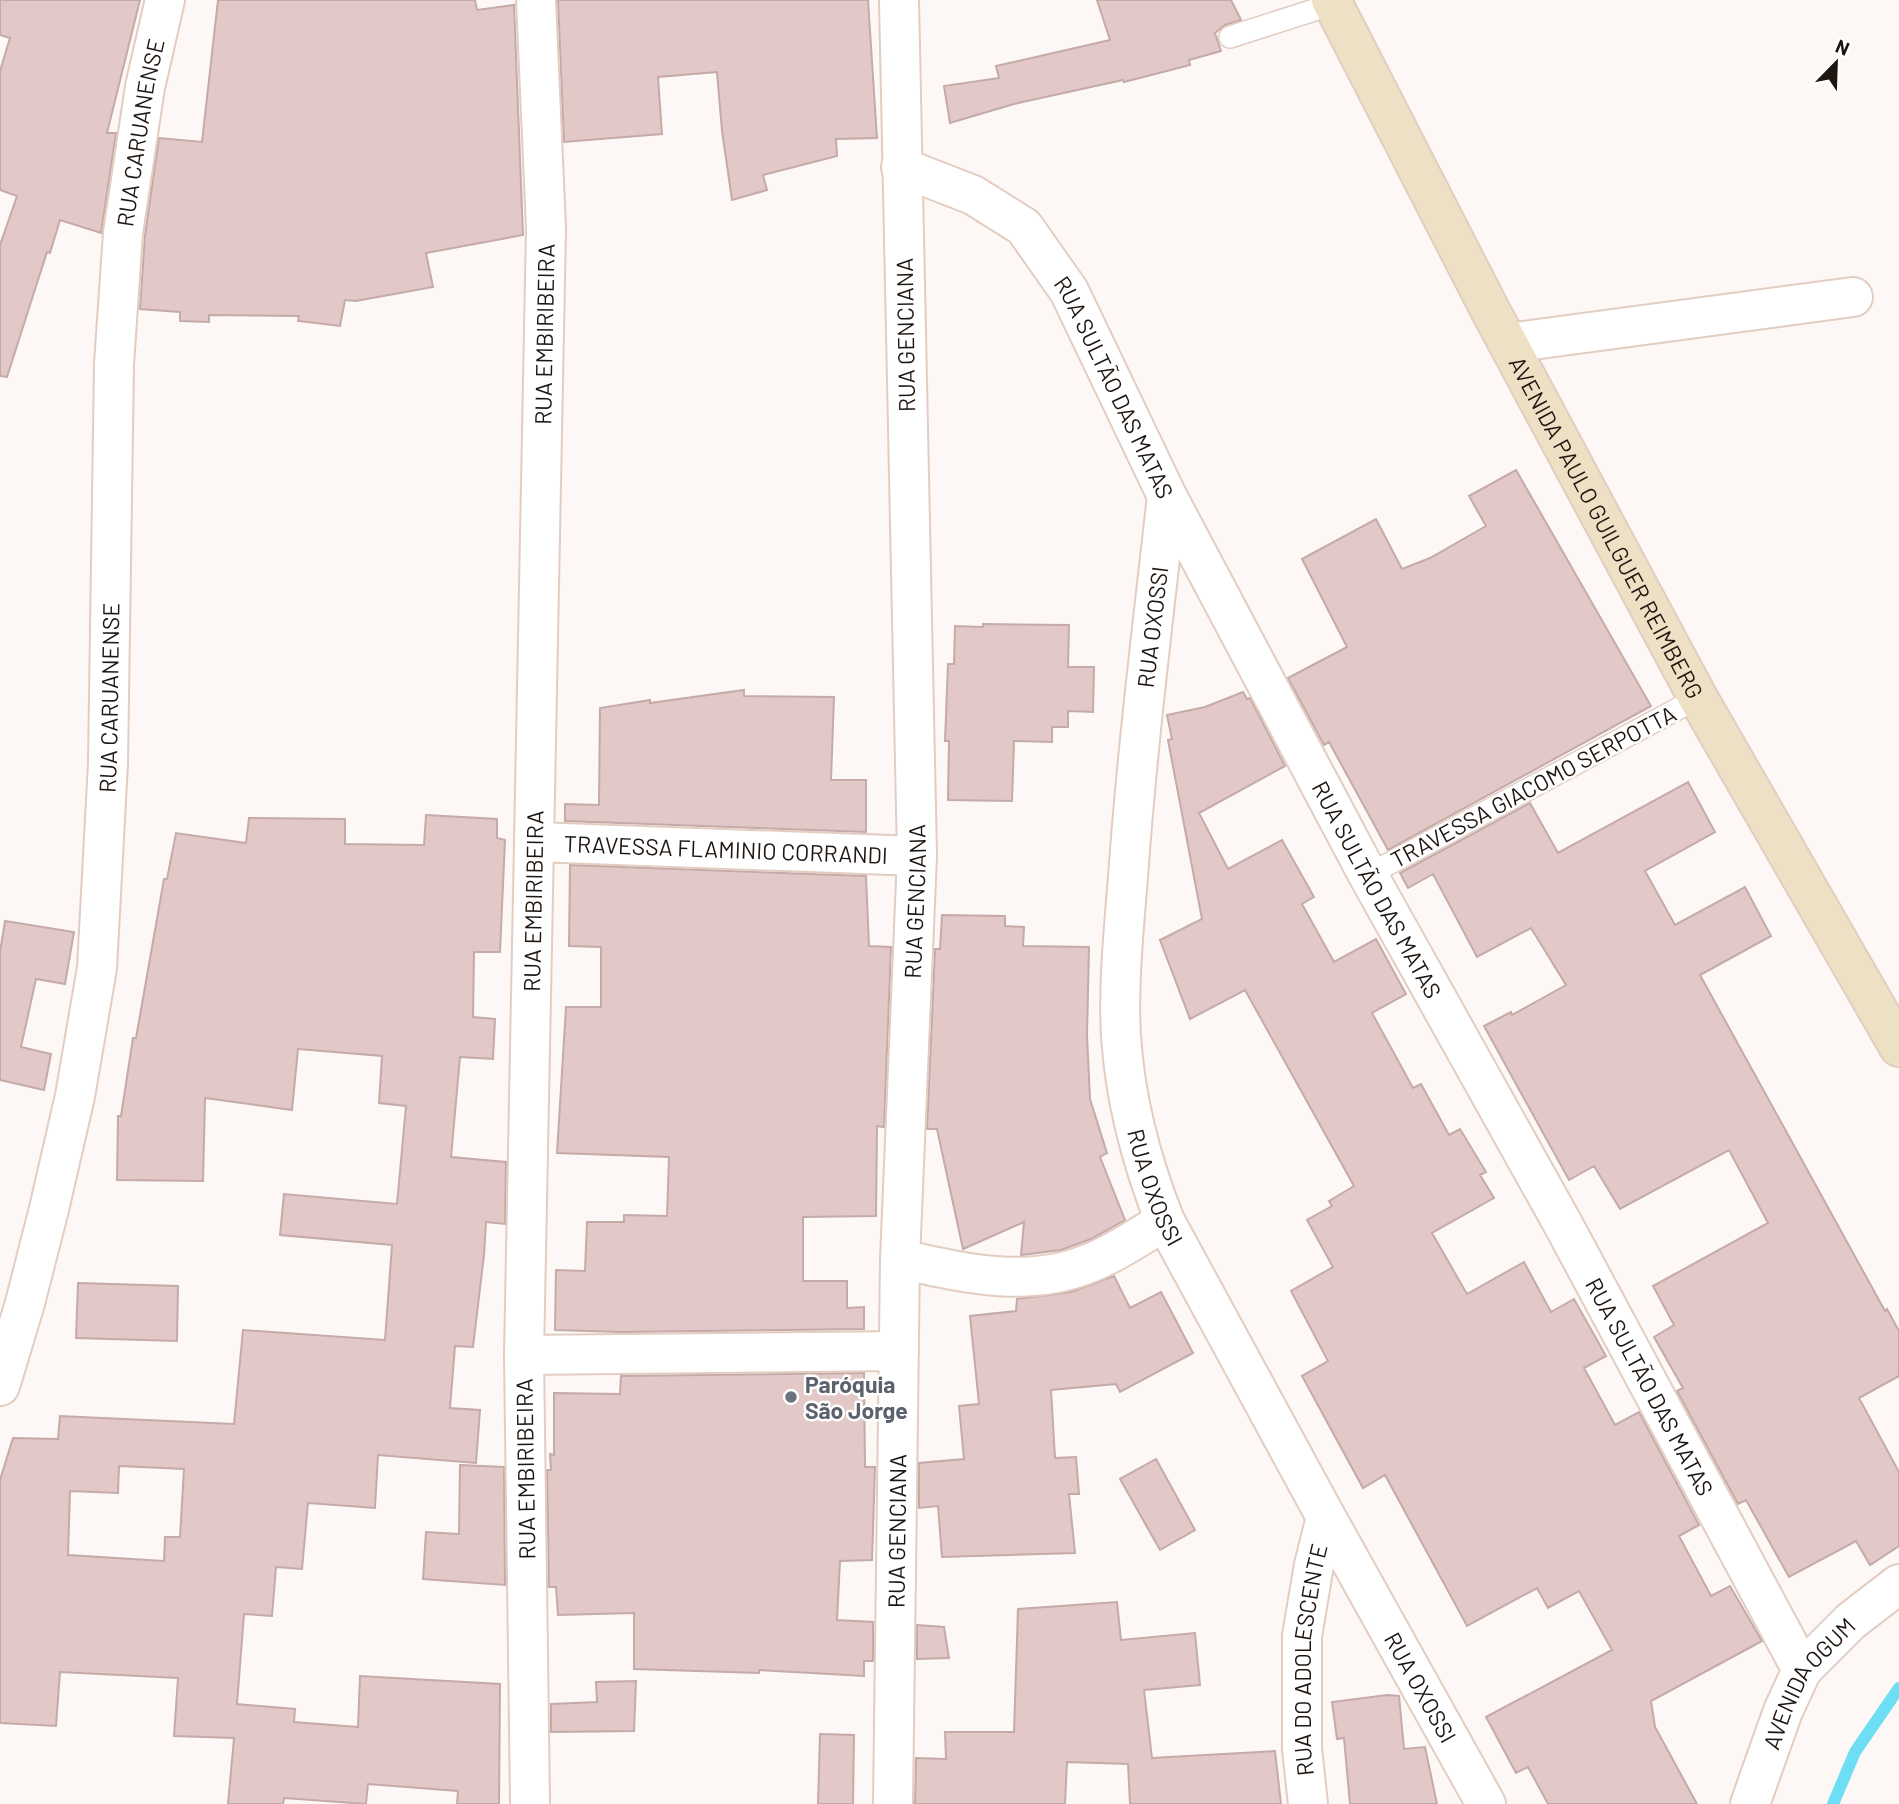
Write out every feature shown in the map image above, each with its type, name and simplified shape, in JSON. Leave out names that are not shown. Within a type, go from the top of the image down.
[{"type":"main road","name":"AVENIDA PAULO GUILGUER REIMBERG","points":[[1332,2],[1508,343],[1698,698],[1899,1046]]},
{"type":"street","name":"RUA CARUANENSE","points":[[0,1386],[50,1209],[75,1096],[97,968],[108,764],[114,351],[123,233],[145,86],[165,0]]},
{"type":"street","name":"RUA EMBIRIBEIRA","points":[[530,1804],[524,1355],[546,228],[536,0]]},
{"type":"street","name":"RUA GENCIANA","points":[[893,1804],[900,1259],[917,856],[899,0]]},
{"type":"street","name":"RUA SULTÃO DAS MATAS","points":[[901,167],[973,195],[1024,228],[1069,291],[1167,496],[1368,875],[1564,1226],[1802,1670]]},
{"type":"street","points":[[1508,343],[1853,297]]},
{"type":"street","name":"RUA OXOSSI","points":[[1167,496],[1134,788],[1124,938],[1121,1036],[1132,1114],[1149,1181],[1165,1221],[1486,1804]]},
{"type":"street","name":"TRAVESSA FLAMINIO CORRANDI","points":[[535,842],[917,856]]},
{"type":"street","points":[[900,1259],[983,1276],[1020,1278],[1060,1274],[1092,1263],[1165,1221]]},
{"type":"street","points":[[524,1355],[899,1351]]},
{"type":"street","name":"RUA DO ADOLESCENTE","points":[[1308,1804],[1302,1749],[1302,1636],[1326,1517]]},
{"type":"street","name":"AVENIDA OGUM","points":[[1750,1804],[1783,1711],[1802,1670],[1850,1621],[1899,1584]]},
{"type":"lane","points":[[1230,37],[1332,2]]},
{"type":"lane","name":"TRAVESSA GIACOMO SERPOTTA","points":[[1368,875],[1698,698]]},
{"type":"building","points":[[0,0],[140,0],[107,133],[116,133],[101,233],[60,220],[7,377],[0,376],[0,245],[17,196],[0,190],[0,71],[10,38],[0,35]]},
{"type":"building","points":[[218,0],[475,0],[477,10],[514,5],[523,235],[426,253],[433,287],[356,301],[345,300],[340,326],[298,321],[299,316],[209,315],[209,322],[180,321],[180,312],[140,309],[145,235],[159,138],[202,142]]},
{"type":"building","points":[[558,0],[868,0],[877,138],[836,139],[837,156],[763,175],[767,190],[732,200],[717,72],[658,77],[662,134],[564,142]]},
{"type":"building","points":[[1097,0],[1231,0],[1241,20],[1225,25],[1215,33],[1221,51],[1189,60],[1190,65],[1124,82],[1123,80],[1014,104],[950,123],[944,86],[999,78],[996,66],[1110,40]]},
{"type":"building","points":[[1516,470],[1651,706],[1388,850],[1329,742],[1324,745],[1288,678],[1347,647],[1302,559],[1376,519],[1402,569],[1430,558],[1486,526],[1469,496]]},
{"type":"building","points":[[983,624],[1069,625],[1068,667],[1094,667],[1093,712],[1068,711],[1068,727],[1052,727],[1052,742],[1014,741],[1012,801],[948,800],[949,741],[945,741],[948,664],[954,664],[955,626],[983,627]]},
{"type":"building","points":[[744,690],[744,696],[834,697],[831,780],[866,780],[866,832],[565,821],[565,804],[599,805],[600,708]]},
{"type":"building","points":[[1243,692],[1247,699],[1250,698],[1285,766],[1199,813],[1228,869],[1282,840],[1314,897],[1302,904],[1334,962],[1376,939],[1406,994],[1372,1013],[1413,1088],[1421,1084],[1449,1135],[1460,1129],[1486,1172],[1480,1175],[1494,1198],[1432,1233],[1467,1294],[1524,1262],[1551,1312],[1574,1299],[1606,1356],[1584,1368],[1615,1425],[1639,1412],[1699,1525],[1679,1536],[1711,1596],[1730,1586],[1762,1641],[1651,1701],[1655,1727],[1697,1804],[1548,1804],[1528,1767],[1516,1773],[1486,1717],[1612,1650],[1579,1591],[1548,1608],[1537,1588],[1467,1626],[1385,1475],[1363,1488],[1302,1376],[1328,1361],[1291,1291],[1333,1267],[1307,1220],[1332,1206],[1329,1201],[1354,1186],[1245,990],[1190,1019],[1160,940],[1202,919],[1168,740],[1172,739],[1167,715],[1205,707]]},
{"type":"building","points":[[1688,782],[1715,832],[1645,871],[1675,925],[1745,887],[1771,936],[1700,975],[1885,1311],[1887,1309],[1899,1331],[1899,1376],[1859,1398],[1899,1472],[1899,1546],[1870,1565],[1856,1541],[1789,1577],[1746,1500],[1738,1504],[1677,1391],[1683,1388],[1654,1337],[1674,1325],[1653,1286],[1768,1223],[1729,1150],[1620,1209],[1594,1166],[1569,1180],[1484,1026],[1511,1012],[1512,1015],[1566,985],[1531,928],[1477,957],[1433,874],[1408,888],[1400,873],[1530,803],[1558,853]]},
{"type":"building","points":[[426,815],[497,819],[497,838],[505,840],[500,952],[474,952],[473,1017],[495,1019],[493,1059],[460,1057],[451,1157],[506,1162],[505,1224],[486,1222],[473,1347],[455,1346],[450,1408],[480,1410],[476,1463],[378,1455],[375,1508],[308,1503],[302,1569],[276,1567],[272,1616],[244,1614],[237,1704],[295,1709],[294,1722],[358,1727],[360,1676],[500,1684],[499,1804],[457,1804],[458,1791],[368,1784],[366,1804],[284,1798],[283,1804],[228,1804],[234,1738],[174,1736],[178,1678],[60,1672],[56,1726],[0,1723],[0,1480],[13,1438],[58,1439],[60,1416],[234,1424],[243,1330],[385,1340],[392,1245],[280,1235],[284,1194],[397,1204],[406,1106],[379,1103],[382,1056],[298,1049],[292,1110],[205,1098],[203,1181],[117,1180],[118,1116],[121,1116],[133,1038],[136,1038],[164,879],[167,879],[176,833],[246,843],[249,818],[345,819],[345,844],[424,845]],"holes":[[[119,1466],[184,1469],[180,1537],[165,1537],[164,1561],[68,1555],[70,1491],[118,1493]]]},
{"type":"building","points":[[570,865],[866,876],[869,946],[891,947],[884,1127],[877,1126],[876,1216],[803,1217],[803,1281],[847,1281],[847,1308],[864,1307],[864,1329],[621,1332],[555,1330],[556,1270],[585,1271],[587,1222],[624,1222],[624,1215],[667,1216],[669,1157],[557,1153],[566,1007],[601,1007],[601,947],[569,946]]},
{"type":"building","points":[[942,915],[1005,916],[1005,926],[1024,927],[1023,946],[1089,947],[1087,1035],[1090,1099],[1107,1153],[1100,1157],[1125,1220],[1091,1239],[1061,1250],[1021,1255],[1024,1222],[963,1249],[937,1129],[927,1129],[935,949],[940,949]]},
{"type":"building","points":[[5,921],[74,932],[65,984],[36,979],[21,1047],[51,1054],[44,1090],[0,1080],[0,952]]},
{"type":"building","points":[[1114,1276],[1130,1308],[1161,1292],[1193,1353],[1120,1392],[1116,1384],[1051,1390],[1055,1458],[1076,1457],[1079,1494],[1069,1494],[1075,1553],[942,1557],[938,1506],[919,1508],[919,1463],[964,1459],[959,1406],[979,1404],[970,1316],[1016,1311],[1017,1299],[1071,1292]]},
{"type":"building","points":[[78,1283],[178,1286],[177,1341],[76,1338]]},
{"type":"building","points":[[864,1373],[865,1467],[875,1467],[872,1560],[840,1561],[837,1620],[873,1622],[873,1661],[864,1661],[864,1676],[759,1670],[759,1673],[634,1669],[634,1613],[558,1615],[556,1587],[549,1587],[547,1470],[551,1470],[550,1454],[554,1455],[554,1393],[620,1394],[621,1376]]},
{"type":"building","points":[[1156,1459],[1195,1530],[1160,1550],[1120,1479]]},
{"type":"building","points":[[460,1465],[504,1467],[505,1585],[423,1579],[426,1532],[459,1534]]},
{"type":"building","points":[[1117,1602],[1121,1640],[1195,1633],[1200,1685],[1144,1690],[1152,1758],[1275,1751],[1281,1804],[1130,1804],[1128,1764],[1067,1762],[1065,1804],[915,1804],[916,1758],[946,1759],[945,1732],[1014,1732],[1018,1609]]},
{"type":"building","points":[[917,1625],[944,1627],[949,1658],[917,1659]]},
{"type":"building","points":[[636,1681],[634,1731],[551,1732],[551,1704],[597,1702],[596,1682]]},
{"type":"building","points":[[1399,1696],[1404,1749],[1425,1747],[1437,1804],[1350,1804],[1344,1738],[1337,1739],[1332,1702]]},
{"type":"building","points":[[820,1734],[854,1735],[853,1804],[818,1804]]},
{"type":"waterway","points":[[1833,1804],[1855,1752],[1899,1688]]},
{"type":"place","name":"Paróquia São Jorge","points":[[791,1397]]}]
